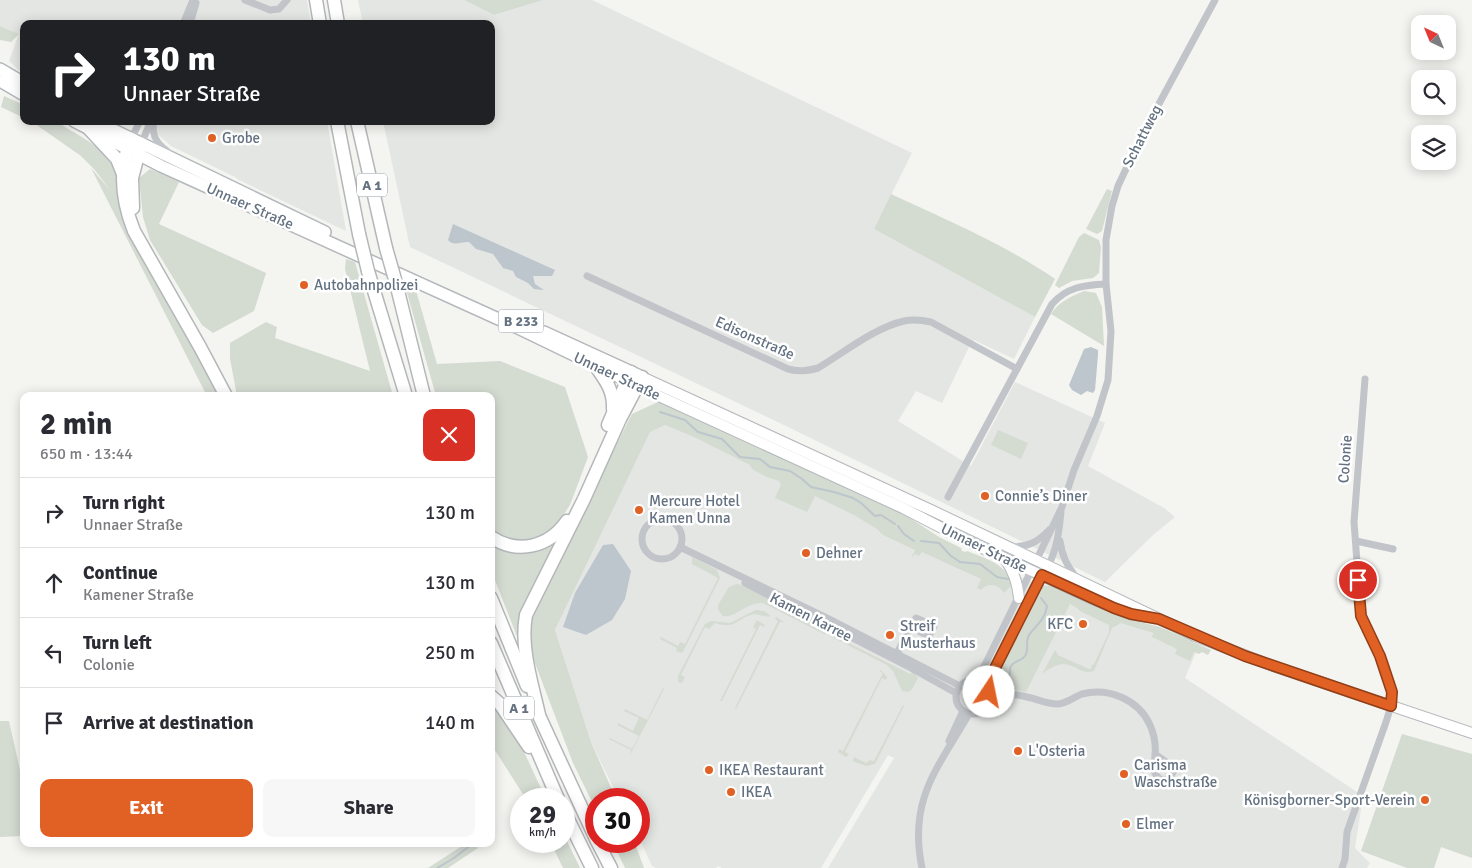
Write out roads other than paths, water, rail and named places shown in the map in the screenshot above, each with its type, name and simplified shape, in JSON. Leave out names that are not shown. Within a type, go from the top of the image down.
[{"type":"highway","points":[[316,0],[319,20]]},
{"type":"highway","points":[[334,0],[337,20]]},
{"type":"highway","points":[[92,125],[116,159],[123,174]]},
{"type":"highway","name":"A 1","points":[[338,125],[368,271],[405,392]]},
{"type":"highway","name":"A 1","points":[[358,125],[386,248],[423,392]]},
{"type":"highway","points":[[134,147],[123,174],[123,190],[134,231],[224,392]]},
{"type":"highway","points":[[134,147],[132,198],[135,218],[140,231],[206,344],[230,392]]},
{"type":"highway","points":[[595,365],[610,386],[613,414]]},
{"type":"highway","points":[[495,540],[502,544],[518,548],[529,547],[545,542],[558,533],[566,522],[613,414],[634,379]]},
{"type":"highway","points":[[539,715],[525,650],[523,629],[526,615],[584,499],[620,419],[634,379]]},
{"type":"highway","name":"A 1","points":[[495,608],[539,715],[585,814]]},
{"type":"highway","name":"A 1","points":[[495,653],[553,788]]},
{"type":"highway","points":[[495,700],[500,704],[546,774]]},
{"type":"highway","points":[[575,833],[592,868]]},
{"type":"highway","name":"A 1","points":[[604,853],[611,868]]},
{"type":"main road","points":[[0,69],[20,81]]},
{"type":"main road","points":[[0,81],[20,93]]},
{"type":"main road","name":"Unnaer Straße","points":[[92,125],[134,147],[595,365],[634,379],[931,510],[1036,561],[1045,571],[1114,608],[1131,614],[1159,619]]},
{"type":"main road","name":"Unnaer Straße","points":[[134,147],[183,163],[1031,571],[1045,571],[1081,582],[1159,619]]},
{"type":"main road","points":[[1004,558],[1015,574],[1019,598]]},
{"type":"main road","points":[[1031,571],[1036,561]]},
{"type":"main road","points":[[1159,619],[1255,660],[1472,733]]},
{"type":"street","points":[[186,20],[189,0]]},
{"type":"street","points":[[187,20],[194,0]]},
{"type":"street","points":[[193,14],[198,0]]},
{"type":"street","points":[[188,20],[202,0]]},
{"type":"street","points":[[245,0],[270,10],[279,9],[286,2]]},
{"type":"street","name":"Schattweg","points":[[1036,561],[1062,507],[1074,470],[1097,416],[1108,380],[1111,331],[1106,284],[1106,240],[1112,206],[1118,186],[1140,139],[1215,0]]},
{"type":"street","points":[[134,147],[139,125]]},
{"type":"street","points":[[134,147],[149,125]]},
{"type":"street","points":[[153,125],[157,143],[183,163]]},
{"type":"street","name":"Edisonstraße","points":[[587,276],[798,372],[818,368],[879,330],[904,321],[917,320],[931,322],[1017,369]]},
{"type":"street","points":[[948,497],[1045,316],[1058,297],[1080,286],[1106,284]]},
{"type":"street","name":"Colonie","points":[[1365,379],[1354,522],[1361,616],[1380,656],[1392,692],[1391,706]]},
{"type":"street","name":"Schattweg","points":[[1045,571],[1054,554],[1059,536],[1062,507]]},
{"type":"street","points":[[656,520],[669,520],[676,525],[681,533],[680,547],[676,553],[668,558],[655,557],[645,548],[642,540],[644,531],[649,524],[656,520]]},
{"type":"street","name":"Schattweg","points":[[1009,547],[1025,547],[1035,542],[1053,526]]},
{"type":"street","name":"Schattweg","points":[[1059,536],[1062,554],[1069,568],[1081,582]]},
{"type":"street","points":[[1356,541],[1393,548]]},
{"type":"street","name":"Kamen Karree","points":[[680,547],[729,571],[736,578],[960,686]]},
{"type":"street","points":[[976,680],[1031,571]]},
{"type":"street","points":[[990,701],[987,689],[1045,571]]},
{"type":"street","points":[[896,656],[911,627]]},
{"type":"street","name":"Kamen Karree","points":[[896,656],[956,693]]},
{"type":"street","points":[[1006,695],[990,701],[980,713],[966,712],[957,704],[956,693],[960,686],[968,681],[976,680],[987,689],[1006,695],[1057,704],[1083,694],[1105,693],[1120,696],[1138,708],[1148,720],[1153,733],[1155,754]]},
{"type":"street","points":[[1342,868],[1345,859],[1347,832],[1391,706]]},
{"type":"street","points":[[922,868],[918,830],[921,805],[930,780],[966,712]]},
{"type":"waterway","points":[[660,412],[685,420],[698,432],[722,439],[740,457],[760,459],[770,467],[790,471],[811,487],[853,498],[875,516],[881,515],[895,524]]},
{"type":"waterway","points":[[898,526],[904,534],[914,541]]},
{"type":"waterway","points":[[921,541],[939,543],[951,556],[960,562],[980,564],[997,577],[1008,579]]},
{"type":"waterway","points":[[1004,691],[1009,679],[1011,666],[1025,656],[1028,637],[1044,615],[1047,606],[1041,598]]},
{"type":"waterway","points":[[437,868],[468,847]]},
{"type":"place","name":"Grobe","points":[[212,138]]},
{"type":"place","name":"Autobahnpolizei","points":[[304,285]]},
{"type":"place","name":"Connie’s Diner","points":[[985,496]]},
{"type":"place","name":"Mercure Hotel Kamen Unna","points":[[639,510]]},
{"type":"place","name":"Dehner","points":[[806,553]]},
{"type":"place","name":"KFC","points":[[1083,624]]},
{"type":"place","name":"Streif Musterhaus","points":[[890,635]]},
{"type":"place","name":"L'Osteria","points":[[1018,751]]},
{"type":"place","name":"IKEA Restaurant","points":[[709,770]]},
{"type":"place","name":"Carisma Waschstraße","points":[[1124,774]]},
{"type":"place","name":"IKEA","points":[[731,792]]},
{"type":"place","name":"Könisgborner-Sport-Verein","points":[[1425,800]]},
{"type":"place","name":"Elmer","points":[[1126,824]]}]
